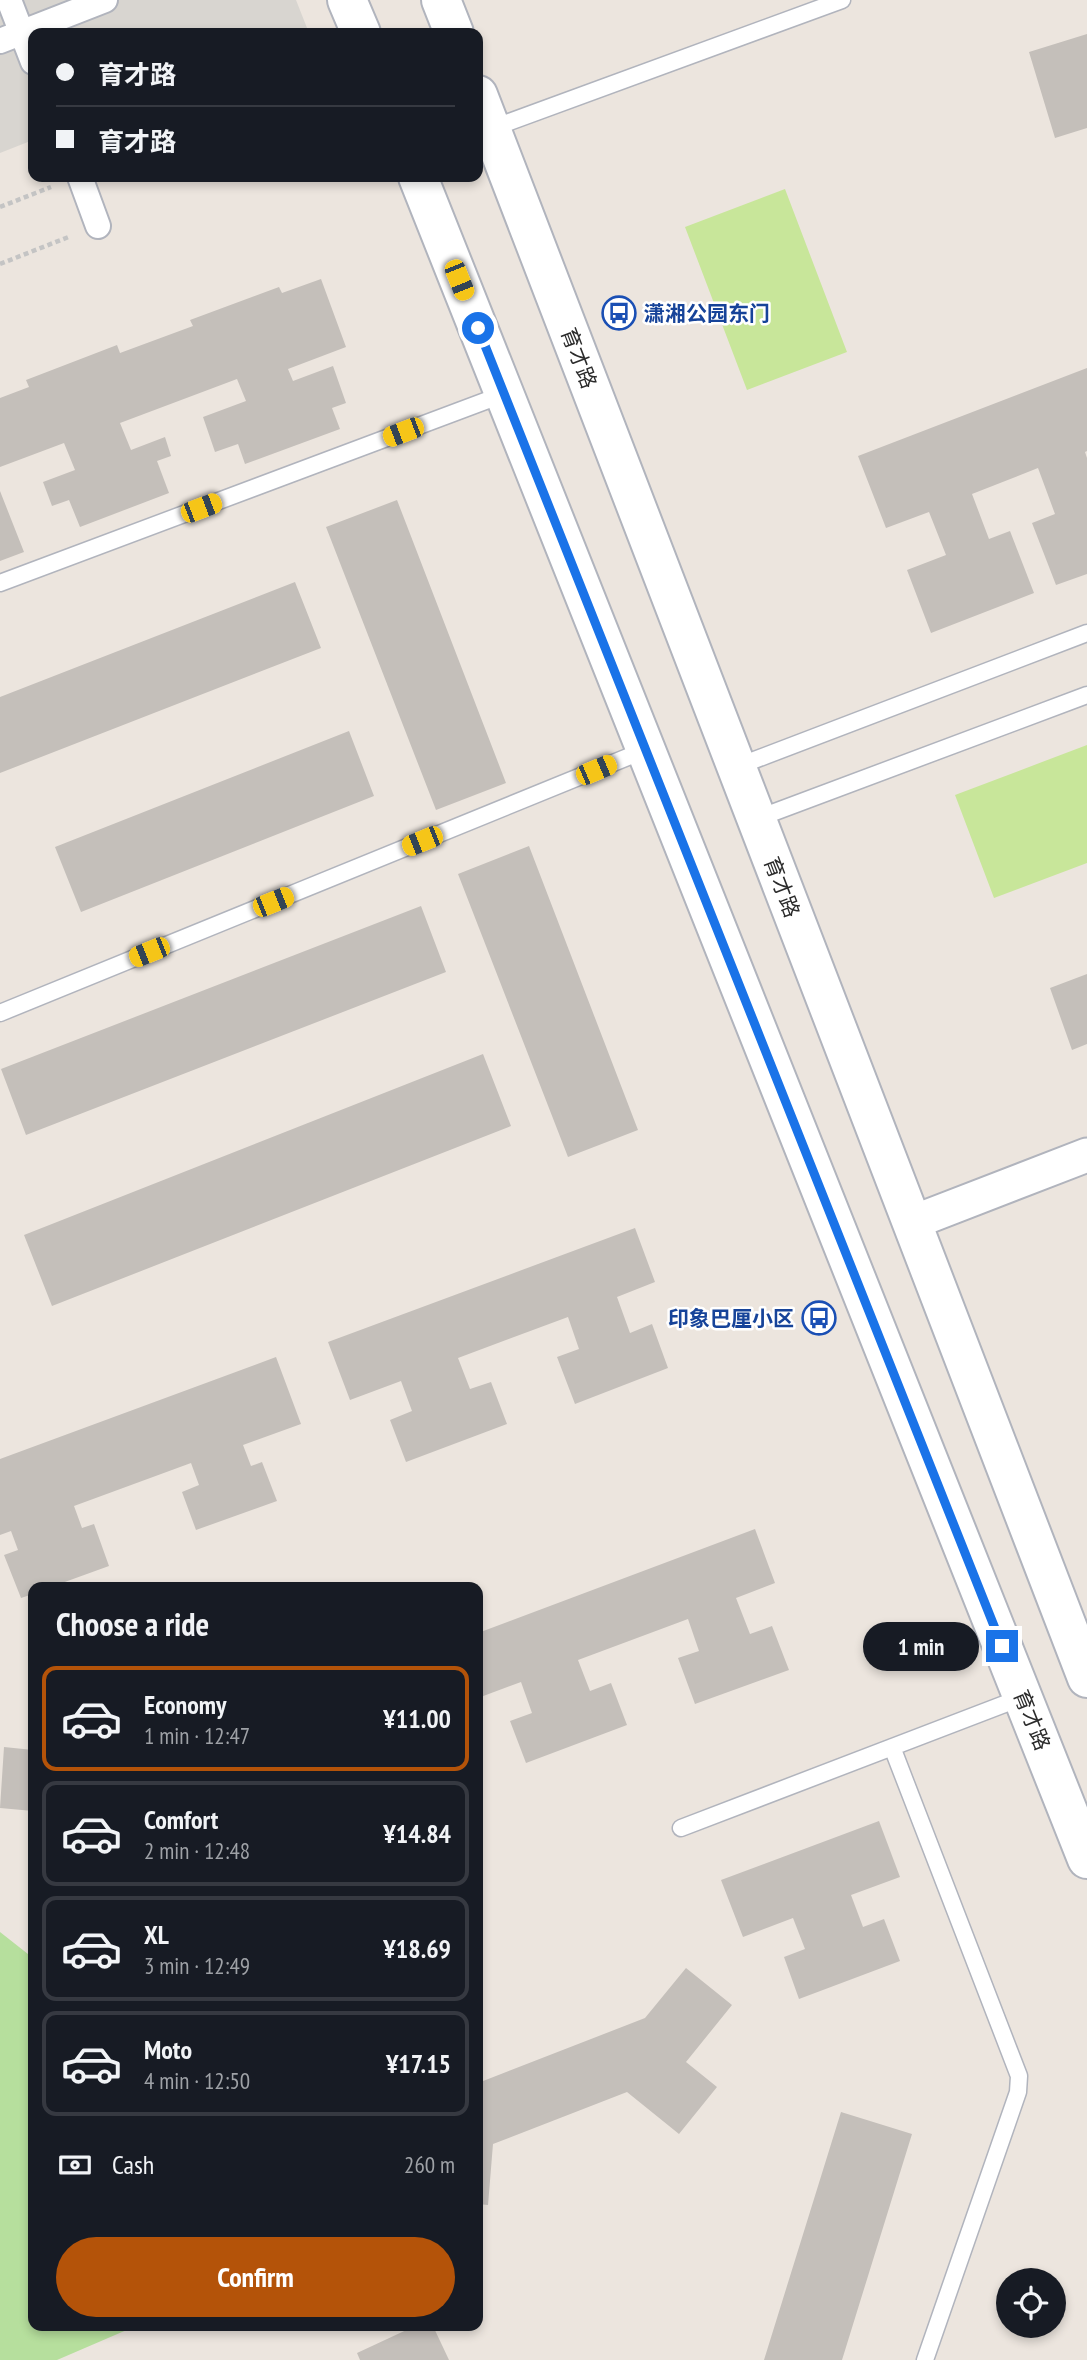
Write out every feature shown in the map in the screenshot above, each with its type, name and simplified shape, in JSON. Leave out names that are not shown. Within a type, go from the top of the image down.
[{"type":"main road","points":[[347,0],[359,28]]},
{"type":"main road","points":[[441,0],[452,28]]},
{"type":"main road","name":"育才路","points":[[483,122],[736,767],[1087,1678]]},
{"type":"main road","name":"育才路","points":[[420,182],[1087,1859]]},
{"type":"street","points":[[9,0],[11,36],[28,56]]},
{"type":"street","points":[[32,28],[105,0]]},
{"type":"street","points":[[11,36],[28,29]]},
{"type":"street","points":[[82,182],[98,226]]},
{"type":"street","points":[[911,1223],[1087,1155]]},
{"type":"lane","points":[[483,119],[842,0]]},
{"type":"lane","points":[[0,583],[504,394]]},
{"type":"lane","points":[[736,767],[1087,633]]},
{"type":"lane","points":[[755,819],[1087,695]]},
{"type":"lane","points":[[0,1013],[645,750]]},
{"type":"lane","points":[[681,1828],[1023,1697]]},
{"type":"lane","points":[[891,1747],[1020,2076],[1018,2092],[925,2360]]},
{"type":"path","points":[[0,207],[56,186]]},
{"type":"path","points":[[0,264],[98,226]]},
{"type":"green space","points":[[785,189],[847,352],[747,390],[685,227]]},
{"type":"green space","points":[[1087,745],[1087,863],[994,898],[955,795]]},
{"type":"green space","points":[[0,1932],[28,1954],[28,2331],[124,2331],[57,2360],[0,2360]]},
{"type":"shaded area","points":[[0,0],[296,0],[307,28],[28,28],[28,142],[0,153]]},
{"type":"building","points":[[1087,34],[1087,128],[1055,138],[1029,52]]},
{"type":"building","points":[[321,279],[346,347],[288,369],[293,381],[333,366],[346,403],[332,408],[340,429],[245,464],[238,444],[215,452],[203,417],[246,401],[237,379],[120,423],[131,450],[165,437],[171,456],[157,461],[169,493],[80,527],[69,500],[52,506],[43,482],[75,470],[64,443],[0,467],[0,398],[29,387],[26,380],[117,345],[120,353],[193,326],[190,320],[279,287],[282,293]]},
{"type":"building","points":[[1087,368],[1087,574],[1056,585],[1032,523],[1055,514],[1038,468],[972,494],[989,539],[1010,531],[1034,593],[931,633],[907,570],[946,555],[929,512],[886,528],[858,456]]},
{"type":"building","points":[[0,491],[24,552],[0,561]]},
{"type":"building","points":[[397,500],[506,783],[436,810],[326,527]]},
{"type":"building","points":[[295,582],[321,648],[0,773],[0,697]]},
{"type":"building","points":[[349,731],[374,796],[81,912],[55,847]]},
{"type":"building","points":[[529,846],[638,1130],[568,1157],[458,874]]},
{"type":"building","points":[[421,906],[446,972],[26,1135],[1,1069]]},
{"type":"building","points":[[1087,974],[1087,1044],[1072,1050],[1050,988]]},
{"type":"building","points":[[483,1054],[511,1126],[52,1306],[24,1235]]},
{"type":"building","points":[[635,1228],[655,1282],[617,1297],[630,1333],[652,1324],[668,1368],[575,1404],[557,1357],[579,1349],[568,1317],[458,1358],[470,1389],[491,1382],[507,1424],[406,1462],[390,1420],[412,1411],[401,1381],[350,1400],[328,1342]]},
{"type":"building","points":[[276,1357],[301,1424],[243,1445],[251,1466],[262,1462],[277,1501],[196,1530],[182,1492],[199,1485],[191,1463],[74,1506],[82,1528],[94,1524],[109,1566],[65,1582],[28,1582],[28,1596],[21,1598],[4,1555],[18,1550],[11,1531],[0,1535],[0,1459]]},
{"type":"building","points":[[755,1529],[775,1583],[736,1598],[750,1634],[772,1626],[789,1670],[695,1704],[678,1658],[699,1651],[688,1619],[578,1660],[590,1691],[611,1683],[627,1725],[526,1763],[510,1721],[532,1713],[521,1682],[483,1696],[483,1631]]},
{"type":"building","points":[[4,1747],[28,1749],[28,1811],[0,1808]]},
{"type":"building","points":[[879,1821],[900,1877],[851,1895],[863,1927],[884,1919],[900,1961],[799,1999],[784,1957],[805,1949],[793,1918],[743,1937],[721,1880]]},
{"type":"building","points":[[686,1968],[732,2005],[686,2062],[717,2087],[679,2134],[627,2092],[493,2144],[488,2205],[483,2204],[483,2081],[645,2018]]},
{"type":"building","points":[[841,2112],[912,2134],[842,2360],[764,2360]]},
{"type":"building","points":[[404,2331],[435,2331],[449,2360],[360,2360],[357,2353]]},
{"type":"place","name":"潇湘公园东门","points":[[619,313]]},
{"type":"place","name":"印象巴厘小区","points":[[819,1318]]},
{"type":"route","points":[[478,328],[1002,1646]]}]
